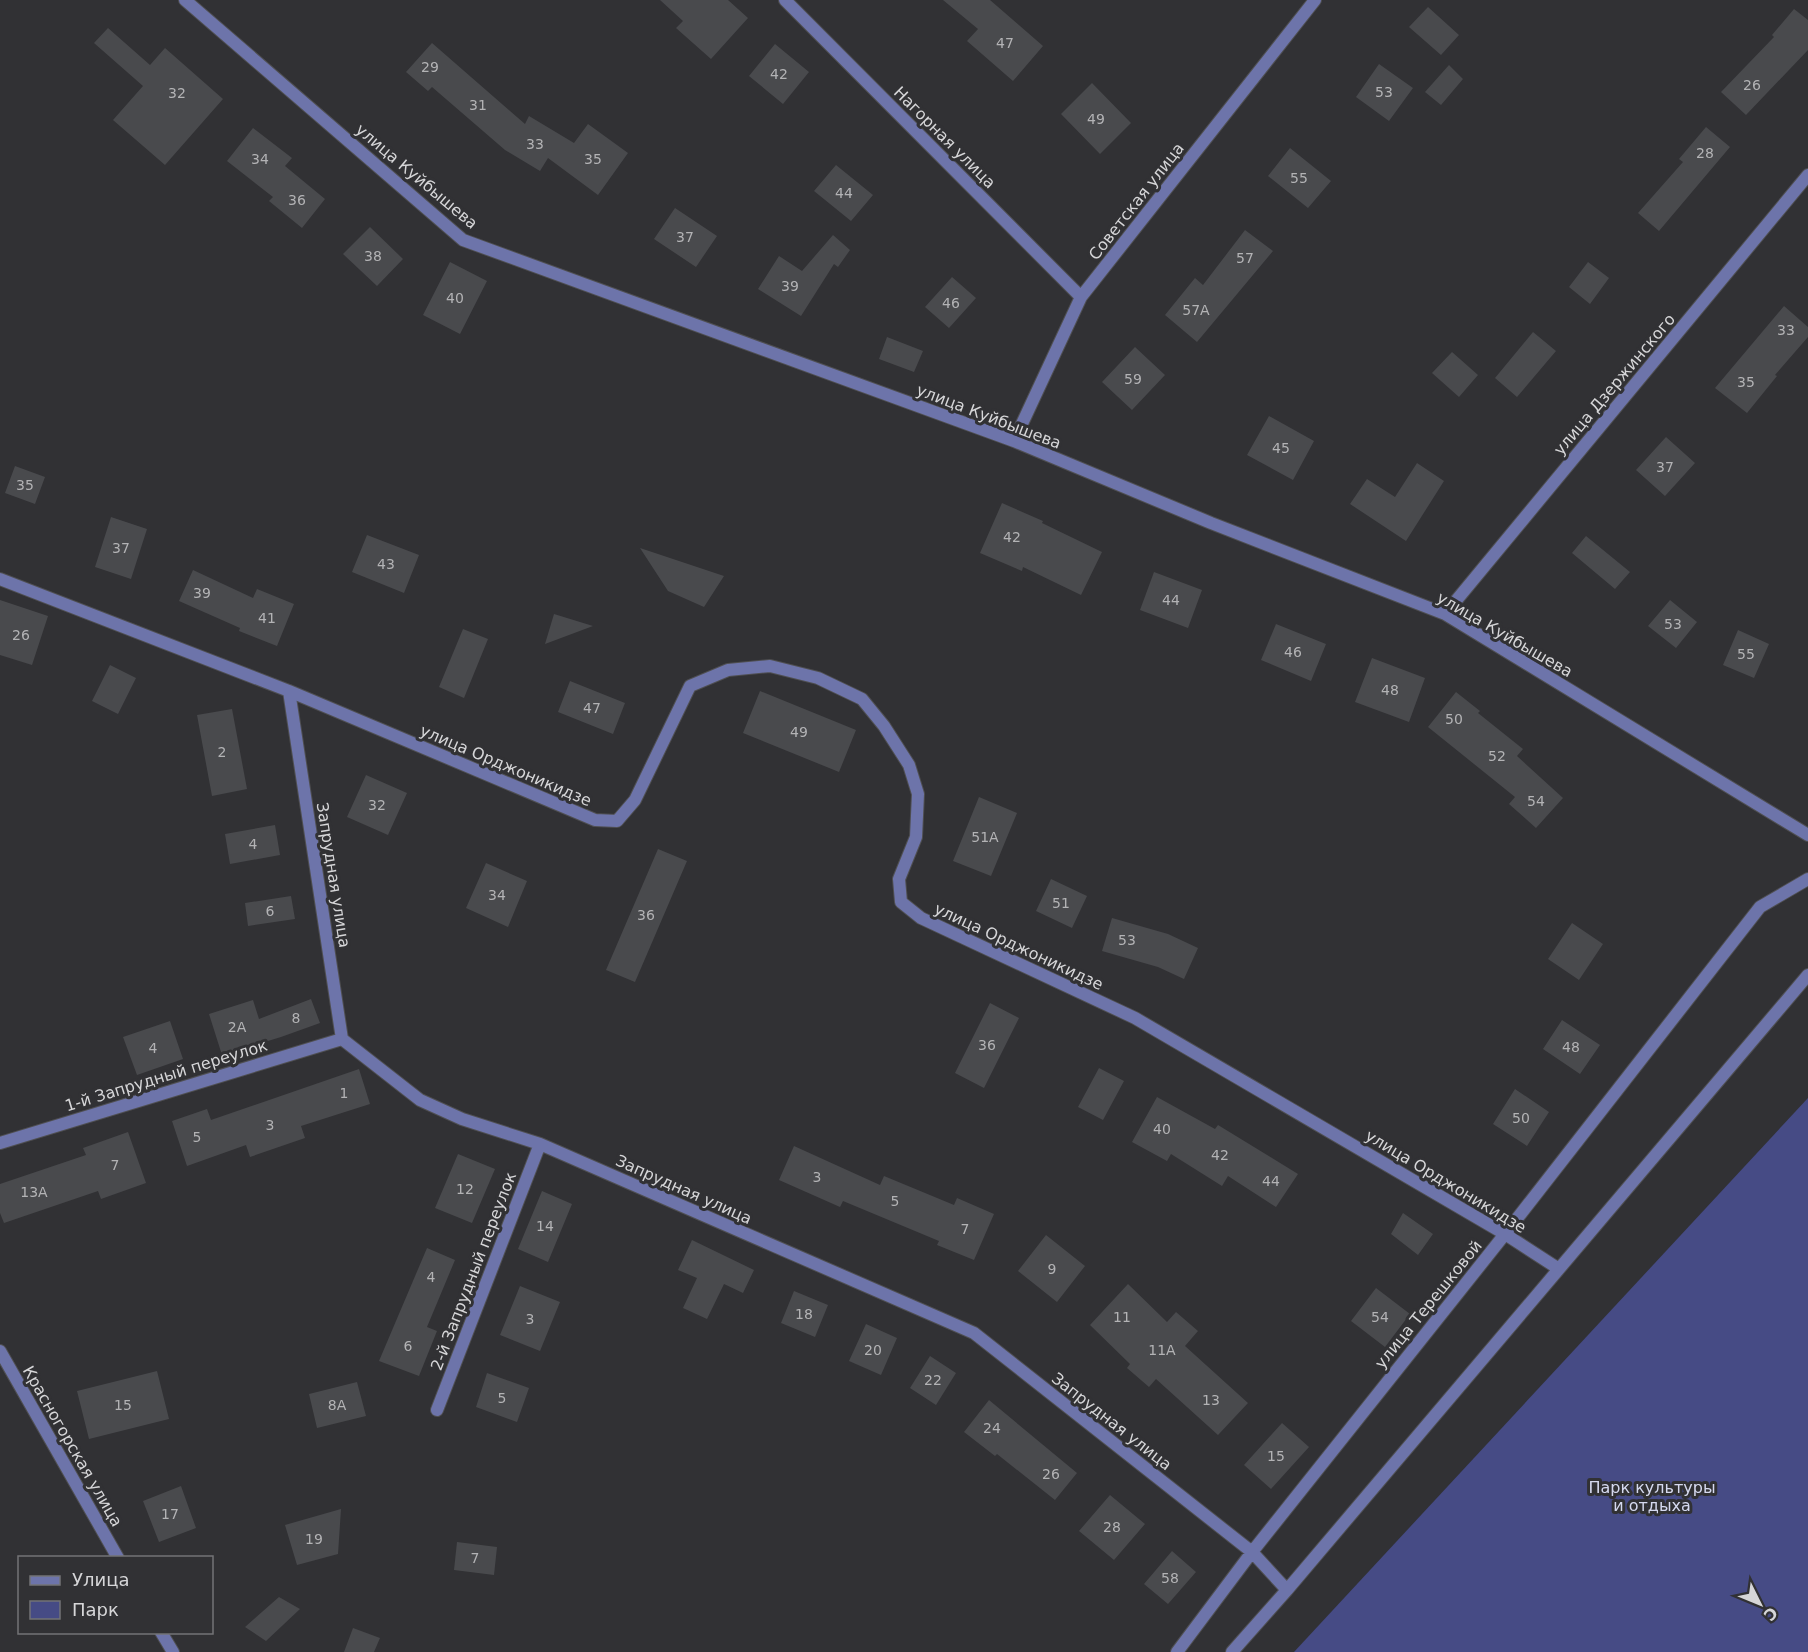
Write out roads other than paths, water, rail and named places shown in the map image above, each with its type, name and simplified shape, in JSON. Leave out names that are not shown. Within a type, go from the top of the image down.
[{"type":"street","name":"улица Куйбышева","points":[[185,0],[463,240],[1014,441],[1211,523],[1444,614],[1808,835]]},
{"type":"street","name":"Нагорная улица","points":[[785,0],[1081,297]]},
{"type":"street","name":"Советская улица","points":[[1014,441],[1081,297],[1315,0]]},
{"type":"street","name":"улица Дзержинского","points":[[1444,614],[1808,175]]},
{"type":"street","name":"улица Орджоникидзе","points":[[0,579],[289,691],[595,820],[616,821],[635,800],[690,686],[728,670],[770,666],[818,678],[861,699],[884,726],[909,765],[918,794],[916,837],[899,879],[901,902],[921,918],[1135,1018],[1505,1234],[1559,1269]]},
{"type":"street","name":"Запрудная улица","points":[[289,691],[342,1039],[420,1100],[462,1119],[540,1144],[974,1333],[1252,1552],[1287,1590]]},
{"type":"street","name":"улица Терешковой","points":[[1177,1652],[1252,1552],[1505,1234],[1760,907],[1808,879]]},
{"type":"street","points":[[1232,1652],[1808,975]]},
{"type":"street","name":"1-й Запрудный переулок","points":[[0,1143],[342,1039]]},
{"type":"street","name":"2-й Запрудный переулок","points":[[437,1410],[540,1144]]},
{"type":"street","name":"Красногорская улица","points":[[0,1352],[117,1556]]},
{"type":"street","points":[[162,1634],[173,1651]]},
{"type":"park label","name":"Парк культуры и отдыха","points":[[1652,1496]]}]
